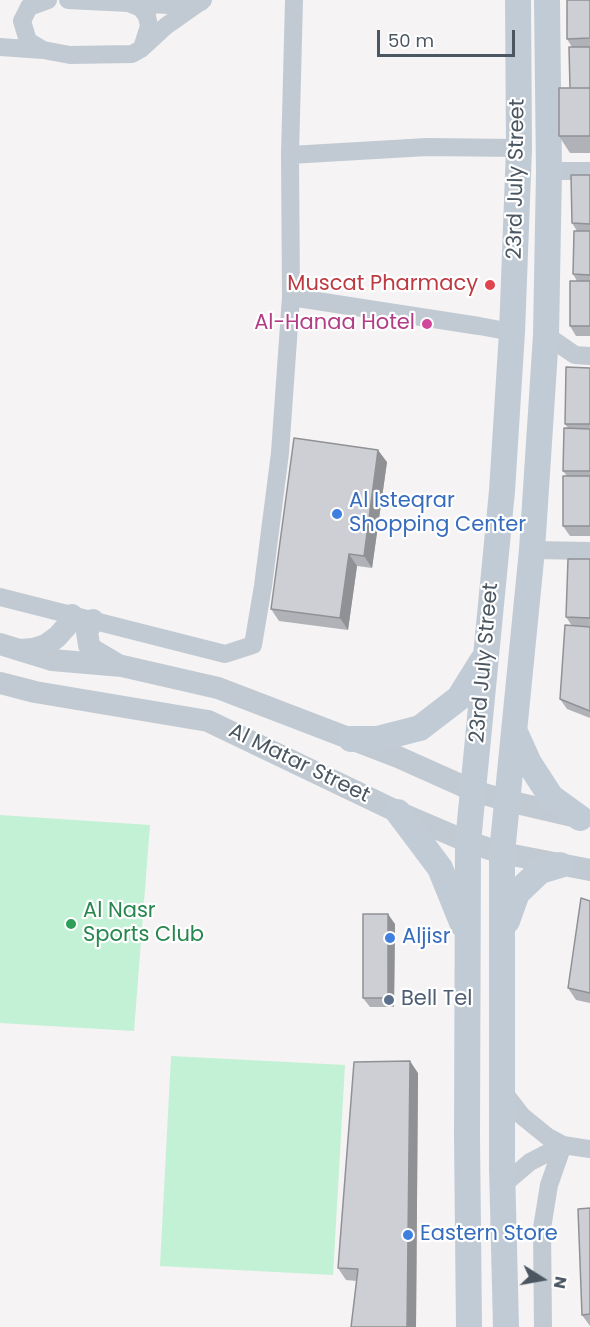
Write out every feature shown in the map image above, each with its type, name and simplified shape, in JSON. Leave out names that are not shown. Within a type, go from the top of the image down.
[{"type":"main road","name":"23rd July Street","points":[[506,1327],[502,1090],[502,853],[532,550],[546,335],[550,2]]},
{"type":"main road","name":"23rd July Street","points":[[469,1327],[468,842],[502,491],[512,332],[519,148],[515,3]]},
{"type":"main road","points":[[351,739],[377,739],[420,728],[459,698],[486,655]]},
{"type":"main road","points":[[514,732],[529,763],[551,797],[585,819]]},
{"type":"main road","points":[[398,812],[440,868],[468,937]]},
{"type":"main road","points":[[501,939],[517,893],[540,871],[560,865]]},
{"type":"street","points":[[43,50],[28,41],[22,21],[29,7],[48,0]]},
{"type":"street","points":[[68,0],[169,4],[206,1]]},
{"type":"street","points":[[0,597],[225,654],[253,645],[280,453],[291,297],[290,156],[294,0]]},
{"type":"street","points":[[126,1],[141,8],[147,16],[149,26],[141,49]]},
{"type":"street","points":[[0,47],[43,50],[70,55],[132,54],[141,49],[166,26],[206,1]]},
{"type":"street","points":[[290,156],[427,147],[519,148]]},
{"type":"street","points":[[549,171],[590,171]]},
{"type":"street","points":[[291,297],[512,332]]},
{"type":"street","points":[[546,335],[557,344],[583,355]]},
{"type":"street","points":[[542,387],[562,361],[583,355]]},
{"type":"street","points":[[532,550],[590,551]]},
{"type":"street","points":[[10,647],[33,649],[46,645],[66,627],[82,617]]},
{"type":"street","points":[[82,617],[89,645],[93,650],[122,666]]},
{"type":"street","name":"Al Matar Street","points":[[10,647],[52,660],[122,666],[218,688],[351,739],[474,791],[585,819]]},
{"type":"street","name":"Al Matar Street","points":[[0,683],[35,692],[208,721],[398,812],[468,842],[502,853],[590,870]]},
{"type":"street","points":[[502,1090],[522,1116],[548,1137],[563,1145],[590,1149]]},
{"type":"street","points":[[503,1185],[531,1162],[563,1145]]},
{"type":"street","points":[[543,1327],[542,1228],[549,1185],[563,1145]]},
{"type":"green space","name":"Al Nasr Sports Club","points":[[0,815],[150,825],[134,1031],[0,1023]]},
{"type":"green space","points":[[171,1056],[345,1065],[333,1275],[160,1266]]},
{"type":"building","points":[[567,0],[590,0],[590,38],[567,39]]},
{"type":"building","points":[[569,47],[590,47],[590,88],[570,88]]},
{"type":"building","points":[[559,88],[590,88],[590,136],[559,136]]},
{"type":"building","points":[[571,175],[590,175],[590,224],[572,223]]},
{"type":"building","points":[[574,231],[590,231],[590,275],[573,274]]},
{"type":"building","points":[[570,281],[590,281],[590,326],[570,326]]},
{"type":"building","points":[[566,367],[590,368],[590,424],[565,424]]},
{"type":"building","points":[[564,428],[590,429],[590,471],[563,471]]},
{"type":"building","name":"Al Isteqrar Shopping Center","points":[[294,438],[378,450],[364,556],[349,554],[340,618],[271,609]]},
{"type":"building","points":[[563,476],[590,476],[590,526],[563,526]]},
{"type":"building","points":[[568,559],[590,559],[590,618],[566,617]]},
{"type":"building","points":[[565,625],[590,627],[590,711],[560,699]]},
{"type":"building","points":[[581,898],[590,901],[590,993],[568,988]]},
{"type":"building","points":[[363,914],[388,914],[388,998],[363,998]]},
{"type":"building","points":[[410,1061],[407,1327],[351,1327],[358,1269],[338,1268],[354,1062]]},
{"type":"building","points":[[590,1208],[590,1314],[582,1315],[578,1209]]},
{"type":"place","name":"Muscat Pharmacy","points":[[490,285]]},
{"type":"place","name":"Al-Hanaa Hotel","points":[[427,324]]},
{"type":"place","name":"Al Isteqrar Shopping Center","points":[[337,514]]},
{"type":"place","name":"Al Nasr Sports Club","points":[[71,924]]},
{"type":"place","name":"Aljisr","points":[[390,938]]},
{"type":"place","name":"Bell Tel","points":[[389,1000]]},
{"type":"place","name":"Eastern Store","points":[[408,1235]]}]
